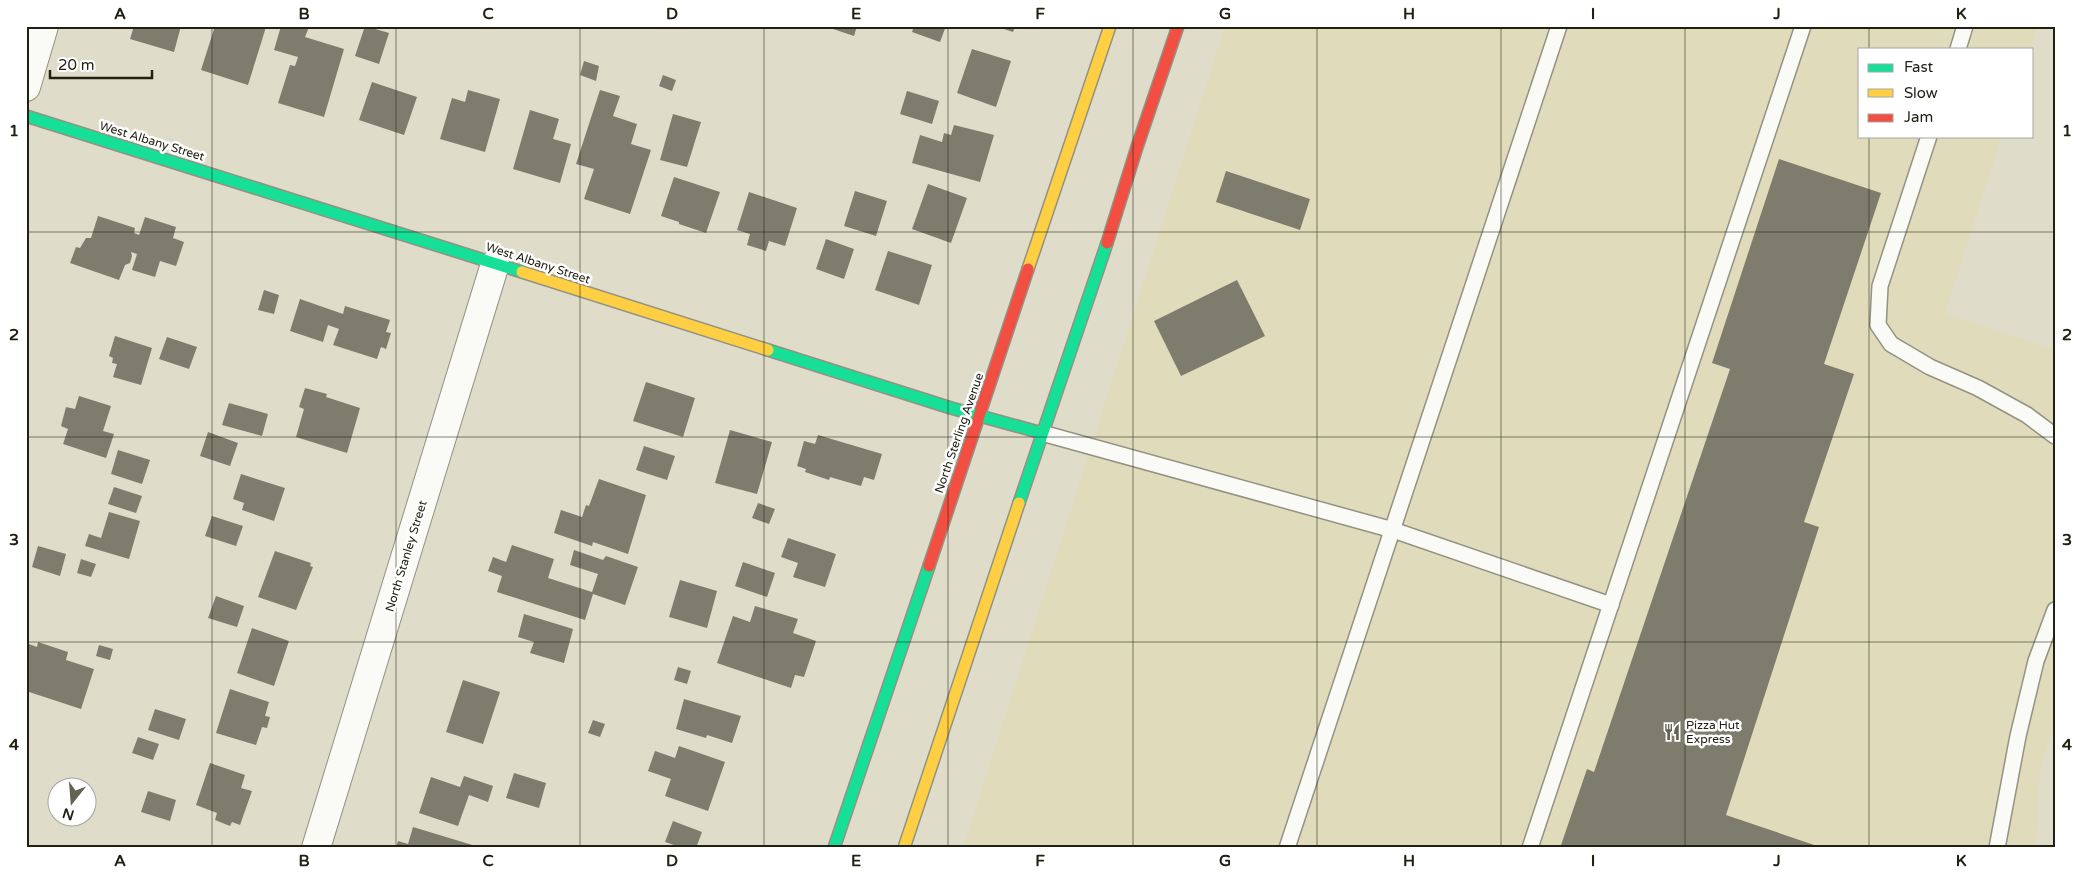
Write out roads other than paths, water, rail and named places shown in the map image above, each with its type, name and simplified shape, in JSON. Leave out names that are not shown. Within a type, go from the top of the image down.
[{"type":"main road","name":"North Sterling Avenue","points":[[834,848],[1110,26]]},
{"type":"main road","points":[[904,848],[1094,283],[1178,26]]},
{"type":"main road","name":"West Albany Street","points":[[26,116],[979,416],[1042,433]]},
{"type":"street","points":[[26,87],[44,26]]},
{"type":"street","name":"North Stanley Street","points":[[316,848],[495,264]]},
{"type":"lane","points":[[1287,848],[1559,26]]},
{"type":"lane","points":[[1530,848],[1804,26]]},
{"type":"lane","points":[[1958,48],[1965,26]]},
{"type":"lane","points":[[1928,138],[1880,286],[1878,325],[1891,344],[1930,367],[1978,388],[2019,411],[2055,436]]},
{"type":"lane","points":[[1042,433],[1393,530],[1611,605]]},
{"type":"lane","points":[[1997,848],[2018,736],[2036,662],[2055,610]]},
{"type":"place","name":"Pizza Hut Express","points":[[1672,732]]}]
